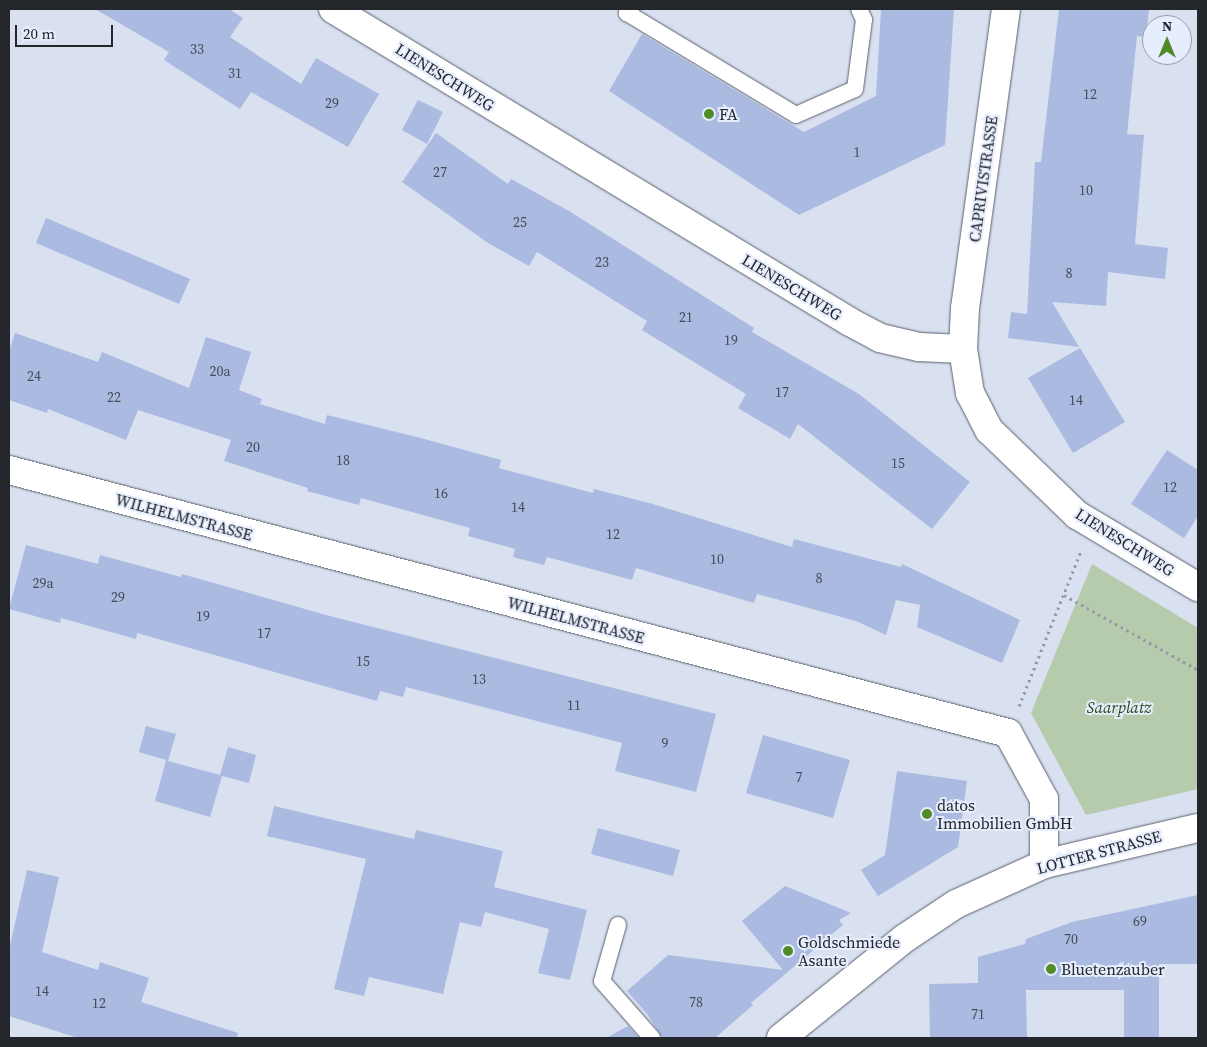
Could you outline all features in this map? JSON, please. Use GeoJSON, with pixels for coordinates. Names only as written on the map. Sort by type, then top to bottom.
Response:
{"type":"FeatureCollection","features":[{"type":"Feature","properties":{"kind":"street","name":"CAPRIVISTRASSE"},"geometry":{"type":"LineString","coordinates":[[963,349],[965,308],[1006,9]]}},
{"type":"Feature","properties":{"kind":"street","name":"LIENESCHWEG"},"geometry":{"type":"LineString","coordinates":[[345,12],[850,322],[880,338],[963,349],[970,393],[989,430],[1026,469],[1077,515],[1198,587]]}},
{"type":"Feature","properties":{"kind":"street","name":"WILHELMSTRASSE"},"geometry":{"type":"LineString","coordinates":[[9,470],[1008,734]]}},
{"type":"Feature","properties":{"kind":"street"},"geometry":{"type":"LineString","coordinates":[[1008,734],[1044,799],[1044,864]]}},
{"type":"Feature","properties":{"kind":"street","name":"LOTTER STRASSE"},"geometry":{"type":"LineString","coordinates":[[782,1038],[905,938],[956,904],[1044,864],[1198,828]]}},
{"type":"Feature","properties":{"kind":"lane"},"geometry":{"type":"LineString","coordinates":[[631,9],[627,13],[796,115],[855,89],[864,20],[859,9]]}},
{"type":"Feature","properties":{"kind":"lane"},"geometry":{"type":"LineString","coordinates":[[618,925],[602,981],[652,1038]]}},
{"type":"Feature","properties":{"kind":"path"},"geometry":{"type":"LineString","coordinates":[[1008,734],[1081,551]]}},
{"type":"Feature","properties":{"kind":"path"},"geometry":{"type":"LineString","coordinates":[[1064,594],[1198,670]]}},
{"type":"Feature","properties":{"kind":"green space","name":"Saarplatz"},"geometry":{"type":"Polygon","coordinates":[[[1092,564],[1198,628],[1198,789],[1086,815],[1031,713],[1092,564]]]}},
{"type":"Feature","properties":{"kind":"building"},"geometry":{"type":"Polygon","coordinates":[[[95,9],[229,9],[243,18],[230,37],[301,84],[316,58],[379,94],[348,147],[251,92],[240,109],[164,60],[169,52],[95,9]]]}},
{"type":"Feature","properties":{"kind":"building","name":"FA"},"geometry":{"type":"Polygon","coordinates":[[[881,9],[954,9],[945,145],[799,215],[609,91],[642,34],[804,132],[876,96],[881,9]]]}},
{"type":"Feature","properties":{"kind":"building"},"geometry":{"type":"Polygon","coordinates":[[[1059,9],[1149,9],[1148,15],[1142,15],[1142,37],[1137,36],[1127,134],[1144,135],[1135,244],[1168,248],[1165,279],[1108,272],[1106,306],[1052,302],[1079,347],[1008,338],[1011,312],[1027,314],[1035,162],[1041,162],[1059,9]]]}},
{"type":"Feature","properties":{"kind":"building"},"geometry":{"type":"Polygon","coordinates":[[[418,100],[443,112],[427,144],[402,130],[418,100]]]}},
{"type":"Feature","properties":{"kind":"building"},"geometry":{"type":"Polygon","coordinates":[[[436,133],[508,184],[511,179],[569,211],[754,328],[752,332],[859,394],[970,482],[932,529],[798,424],[790,439],[738,408],[746,394],[642,330],[647,321],[537,252],[529,266],[488,243],[402,182],[436,133]]]}},
{"type":"Feature","properties":{"kind":"building"},"geometry":{"type":"Polygon","coordinates":[[[46,218],[190,279],[179,304],[36,243],[46,218]]]}},
{"type":"Feature","properties":{"kind":"building"},"geometry":{"type":"Polygon","coordinates":[[[15,333],[98,362],[102,352],[189,388],[206,337],[251,352],[239,390],[262,399],[260,404],[325,424],[327,415],[417,437],[501,460],[499,468],[593,493],[594,489],[653,504],[792,547],[794,539],[901,567],[902,564],[1020,620],[1002,663],[917,627],[920,605],[896,600],[886,635],[856,621],[757,594],[754,603],[636,568],[632,580],[547,557],[544,565],[513,557],[515,549],[468,536],[470,528],[361,498],[359,505],[307,491],[308,488],[224,461],[231,440],[138,410],[126,440],[48,409],[47,413],[9,400],[9,351],[15,333]]]}},
{"type":"Feature","properties":{"kind":"building"},"geometry":{"type":"Polygon","coordinates":[[[1080,348],[1125,422],[1073,453],[1028,378],[1080,348]]]}},
{"type":"Feature","properties":{"kind":"building"},"geometry":{"type":"Polygon","coordinates":[[[1167,450],[1198,470],[1198,516],[1184,538],[1131,504],[1167,450]]]}},
{"type":"Feature","properties":{"kind":"building"},"geometry":{"type":"Polygon","coordinates":[[[26,545],[98,564],[100,555],[181,577],[182,574],[326,615],[716,714],[696,792],[615,771],[622,743],[406,687],[403,697],[380,691],[377,701],[137,633],[136,639],[61,618],[60,623],[9,609],[26,545]]]}},
{"type":"Feature","properties":{"kind":"building"},"geometry":{"type":"Polygon","coordinates":[[[146,726],[176,734],[168,761],[220,775],[228,747],[256,755],[249,783],[222,776],[210,817],[155,801],[166,760],[139,752],[146,726]]]}},
{"type":"Feature","properties":{"kind":"building"},"geometry":{"type":"Polygon","coordinates":[[[763,735],[850,760],[833,818],[746,793],[763,735]]]}},
{"type":"Feature","properties":{"kind":"building","name":"datos Immobilien GmbH"},"geometry":{"type":"Polygon","coordinates":[[[897,771],[967,781],[958,847],[878,896],[861,870],[885,855],[897,771]]]}},
{"type":"Feature","properties":{"kind":"building"},"geometry":{"type":"Polygon","coordinates":[[[274,806],[414,839],[416,830],[503,851],[494,887],[587,910],[570,980],[538,973],[549,929],[485,912],[481,927],[460,922],[443,994],[369,977],[364,996],[334,989],[366,859],[267,836],[274,806]]]}},
{"type":"Feature","properties":{"kind":"building"},"geometry":{"type":"Polygon","coordinates":[[[598,828],[680,850],[673,876],[591,854],[598,828]]]}},
{"type":"Feature","properties":{"kind":"building"},"geometry":{"type":"Polygon","coordinates":[[[27,870],[59,877],[42,952],[98,970],[100,962],[149,978],[141,1002],[238,1033],[237,1038],[78,1038],[9,1016],[9,950],[27,870]]]}},
{"type":"Feature","properties":{"kind":"building"},"geometry":{"type":"Polygon","coordinates":[[[785,886],[851,913],[839,920],[843,925],[751,1003],[753,1005],[715,1038],[662,1038],[648,1015],[627,991],[668,955],[783,970],[742,921],[785,886]]]}},
{"type":"Feature","properties":{"kind":"building"},"geometry":{"type":"Polygon","coordinates":[[[1198,895],[1198,964],[1159,964],[1159,1038],[1124,1038],[1124,990],[1026,990],[1027,1038],[930,1038],[929,984],[978,983],[978,957],[1025,944],[1026,939],[1072,922],[1198,895]]]}},
{"type":"Feature","properties":{"kind":"building"},"geometry":{"type":"Polygon","coordinates":[[[628,1026],[639,1038],[606,1038],[628,1026]]]}},
{"type":"Feature","properties":{"kind":"place","name":"FA"},"geometry":{"type":"Point","coordinates":[709,114]}},
{"type":"Feature","properties":{"kind":"place","name":"datos Immobilien GmbH"},"geometry":{"type":"Point","coordinates":[927,814]}},
{"type":"Feature","properties":{"kind":"place","name":"Goldschmiede Asante"},"geometry":{"type":"Point","coordinates":[788,951]}},
{"type":"Feature","properties":{"kind":"place","name":"Bluetenzauber"},"geometry":{"type":"Point","coordinates":[1051,969]}}]}
